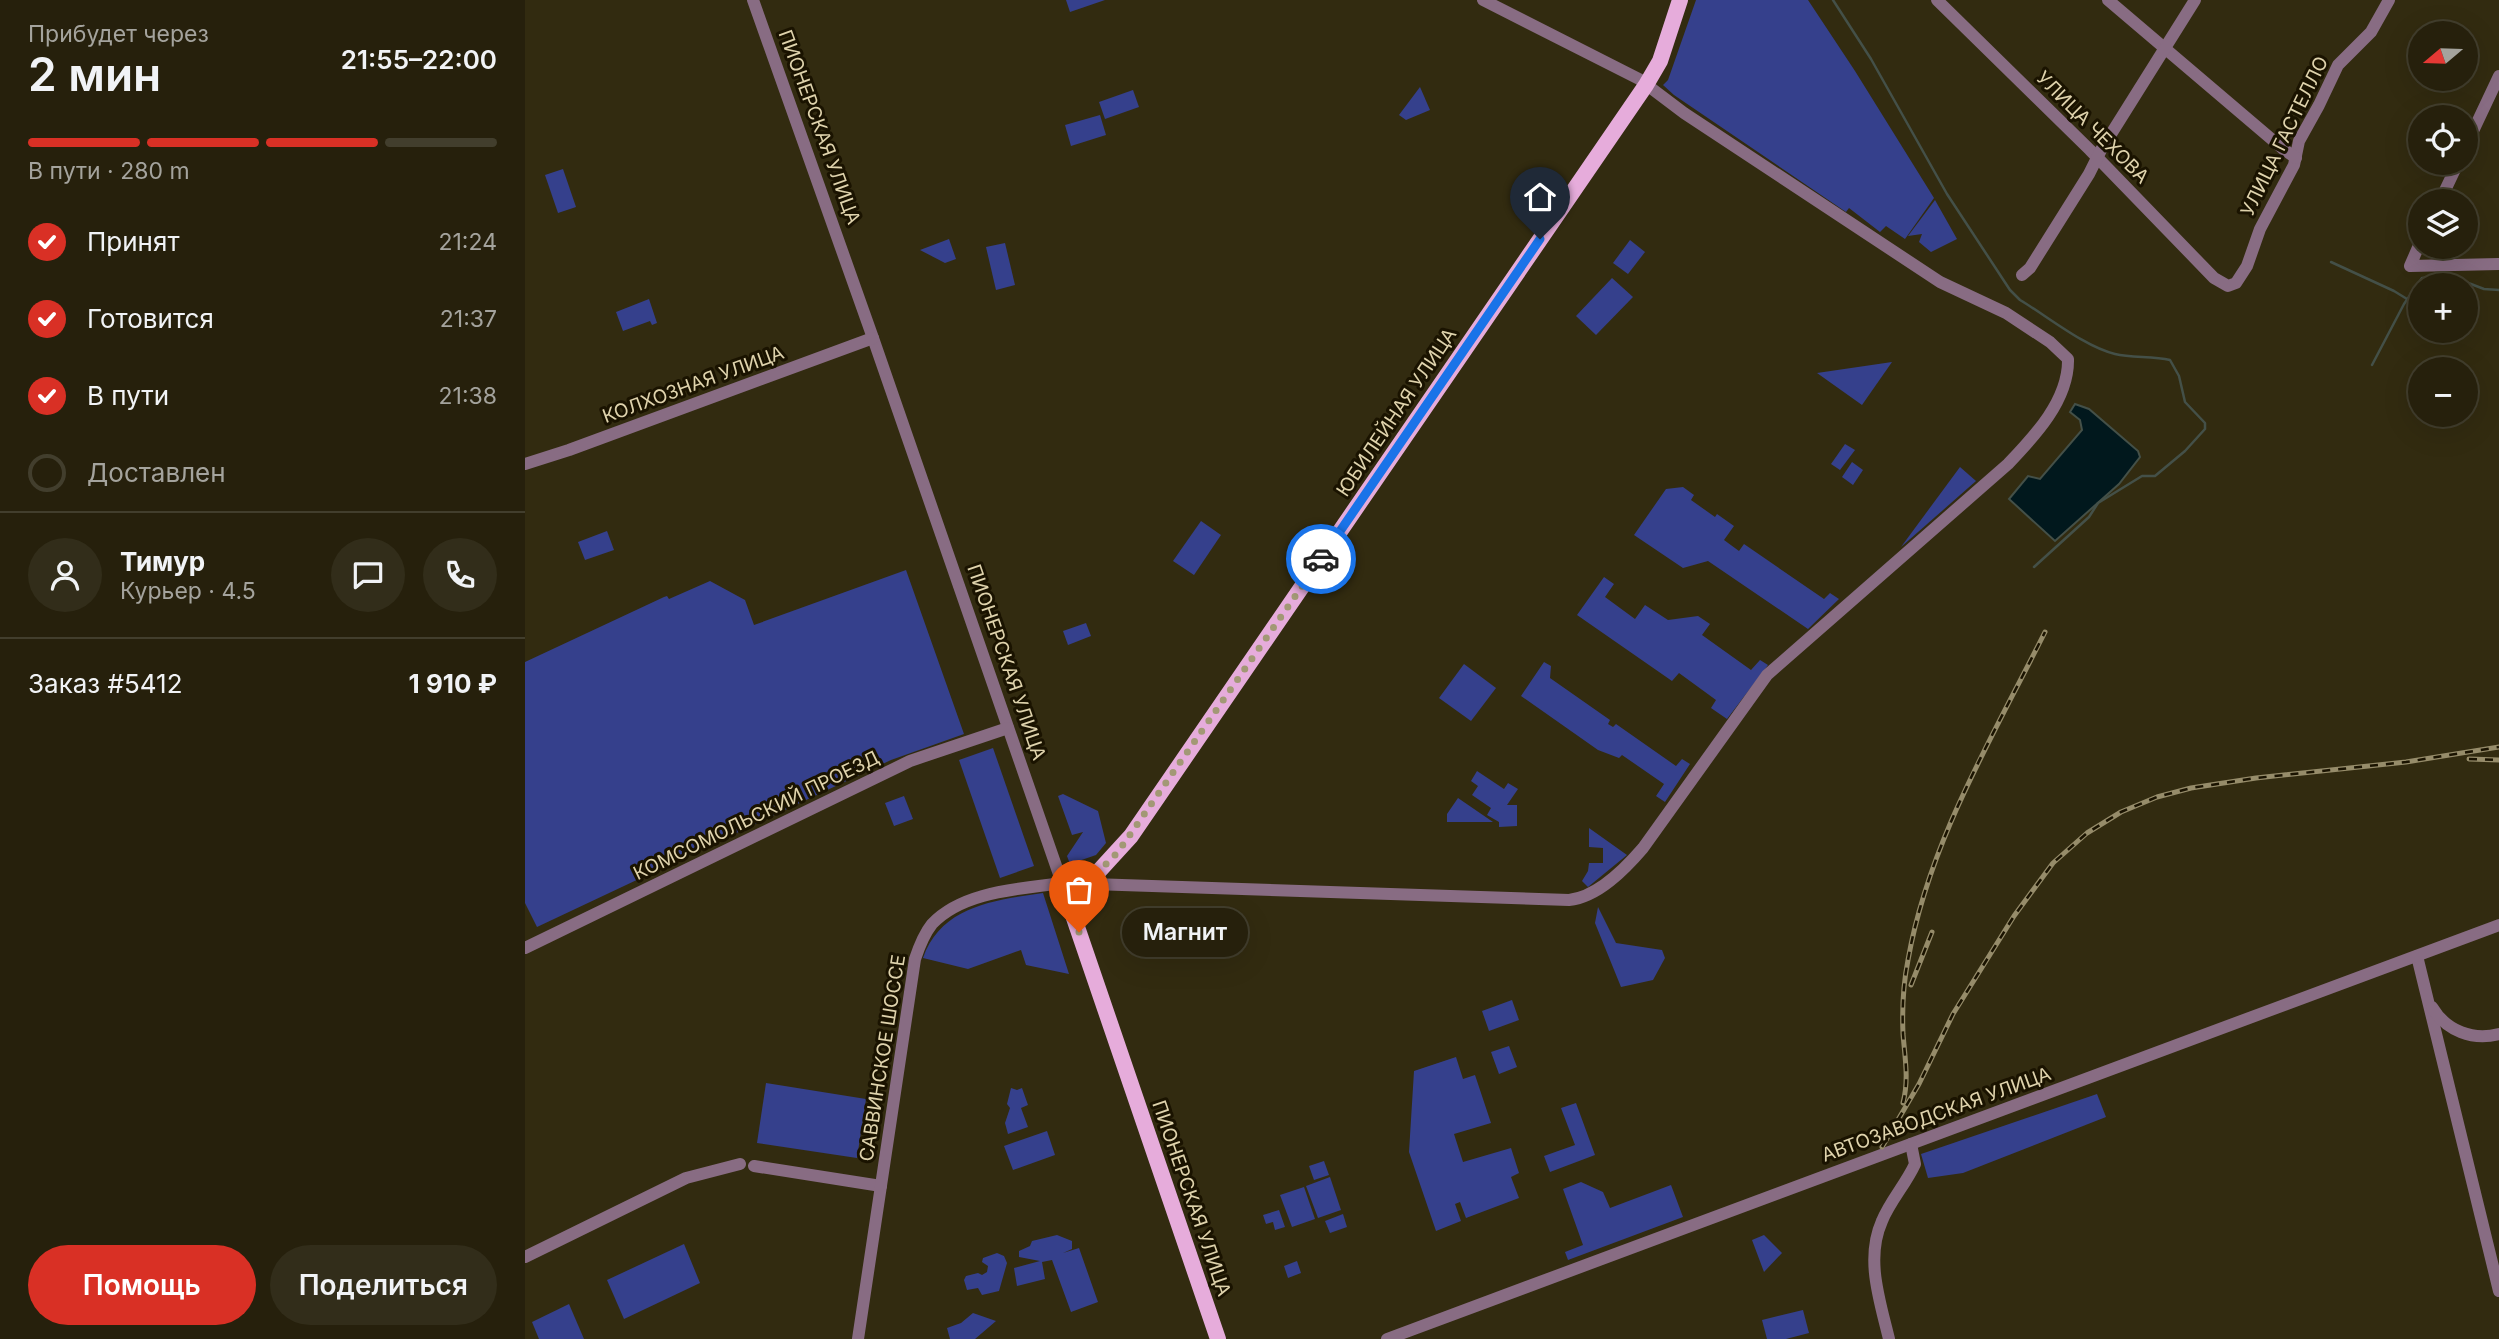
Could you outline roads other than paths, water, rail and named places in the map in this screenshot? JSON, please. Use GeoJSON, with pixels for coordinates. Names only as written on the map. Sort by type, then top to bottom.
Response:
{"type":"FeatureCollection","features":[{"type":"Feature","properties":{"kind":"main road","name":"ЮБИЛЕЙНАЯ УЛИЦА"},"geometry":{"type":"LineString","coordinates":[[1102,878],[1646,85],[1660,61],[1680,0]]}},
{"type":"Feature","properties":{"kind":"main road"},"geometry":{"type":"LineString","coordinates":[[1062,883],[1102,878]]}},
{"type":"Feature","properties":{"kind":"main road","name":"ПИОНЕРСКАЯ УЛИЦА"},"geometry":{"type":"LineString","coordinates":[[1062,883],[1218,1339]]}},
{"type":"Feature","properties":{"kind":"street","name":"ПИОНЕРСКАЯ УЛИЦА"},"geometry":{"type":"LineString","coordinates":[[753,0],[1062,883]]}},
{"type":"Feature","properties":{"kind":"street"},"geometry":{"type":"LineString","coordinates":[[1102,878],[1569,900],[1584,897],[1620,871],[1643,848],[1767,675],[2008,464],[2027,444],[2053,407],[2067,380],[2068,359],[2050,342],[2007,313],[1940,282],[1684,113],[1630,74],[1483,0]]}},
{"type":"Feature","properties":{"kind":"street","name":"УЛИЦА ЧЕХОВА"},"geometry":{"type":"LineString","coordinates":[[1937,0],[2220,283]]}},
{"type":"Feature","properties":{"kind":"street"},"geometry":{"type":"LineString","coordinates":[[2108,0],[2296,158]]}},
{"type":"Feature","properties":{"kind":"street"},"geometry":{"type":"LineString","coordinates":[[2022,275],[2030,268],[2195,0]]}},
{"type":"Feature","properties":{"kind":"street","name":"УЛИЦА ГАСТЕЛЛО"},"geometry":{"type":"LineString","coordinates":[[2220,283],[2232,285],[2240,278],[2260,229],[2294,165],[2299,141],[2338,65],[2371,32],[2383,2]]}},
{"type":"Feature","properties":{"kind":"street"},"geometry":{"type":"LineString","coordinates":[[2478,121],[2499,76]]}},
{"type":"Feature","properties":{"kind":"street"},"geometry":{"type":"LineString","coordinates":[[2413,259],[2410,267],[2499,264]]}},
{"type":"Feature","properties":{"kind":"street","name":"КОЛХОЗНАЯ УЛИЦА"},"geometry":{"type":"LineString","coordinates":[[525,464],[873,338]]}},
{"type":"Feature","properties":{"kind":"street","name":"КОМСОМОЛЬСКИЙ ПРОЕЗД"},"geometry":{"type":"LineString","coordinates":[[525,948],[910,761],[1008,728]]}},
{"type":"Feature","properties":{"kind":"street","name":"САВВИНСКОЕ ШОССЕ"},"geometry":{"type":"LineString","coordinates":[[858,1339],[912,976],[915,959],[927,932],[941,917],[975,900],[1015,890],[1062,883]]}},
{"type":"Feature","properties":{"kind":"street","name":"АВТОЗАВОДСКАЯ УЛИЦА"},"geometry":{"type":"LineString","coordinates":[[1387,1339],[2499,925]]}},
{"type":"Feature","properties":{"kind":"street"},"geometry":{"type":"LineString","coordinates":[[2417,956],[2499,1290]]}},
{"type":"Feature","properties":{"kind":"street"},"geometry":{"type":"LineString","coordinates":[[2428,1001],[2436,1014],[2459,1032],[2474,1036],[2499,1034]]}},
{"type":"Feature","properties":{"kind":"street"},"geometry":{"type":"LineString","coordinates":[[1889,1339],[1875,1272],[1875,1240],[1889,1206],[1915,1164],[1911,1144]]}},
{"type":"Feature","properties":{"kind":"street"},"geometry":{"type":"LineString","coordinates":[[525,1257],[686,1178],[740,1164]]}},
{"type":"Feature","properties":{"kind":"street"},"geometry":{"type":"LineString","coordinates":[[754,1166],[881,1186]]}},
{"type":"Feature","properties":{"kind":"waterway"},"geometry":{"type":"LineString","coordinates":[[1833,0],[1871,59],[1947,194],[2010,290],[2020,300],[2091,345],[2122,355],[2170,360],[2179,376],[2185,402],[2205,423],[2205,429],[2185,451],[2155,476],[2142,476],[2098,503],[2089,517],[2034,567]]}},
{"type":"Feature","properties":{"kind":"waterway"},"geometry":{"type":"LineString","coordinates":[[2331,262],[2407,299]]}},
{"type":"Feature","properties":{"kind":"waterway"},"geometry":{"type":"LineString","coordinates":[[2372,365],[2404,304],[2422,278],[2450,276],[2484,289],[2499,290]]}},
{"type":"Feature","properties":{"kind":"railway"},"geometry":{"type":"LineString","coordinates":[[1903,1103],[1906,1077],[1904,988],[1918,916],[1947,832],[1984,751],[2045,632]]}},
{"type":"Feature","properties":{"kind":"railway"},"geometry":{"type":"LineString","coordinates":[[1882,1147],[1919,1084],[1953,1014],[2014,916],[2053,863],[2087,833],[2121,812],[2157,797],[2191,788],[2256,778],[2406,762],[2499,747]]}},
{"type":"Feature","properties":{"kind":"railway"},"geometry":{"type":"LineString","coordinates":[[2469,759],[2499,760]]}},
{"type":"Feature","properties":{"kind":"railway"},"geometry":{"type":"LineString","coordinates":[[1911,985],[1932,932]]}},
{"type":"Feature","properties":{"kind":"place","name":"Магнит"},"geometry":{"type":"Point","coordinates":[1079,932]}}]}
